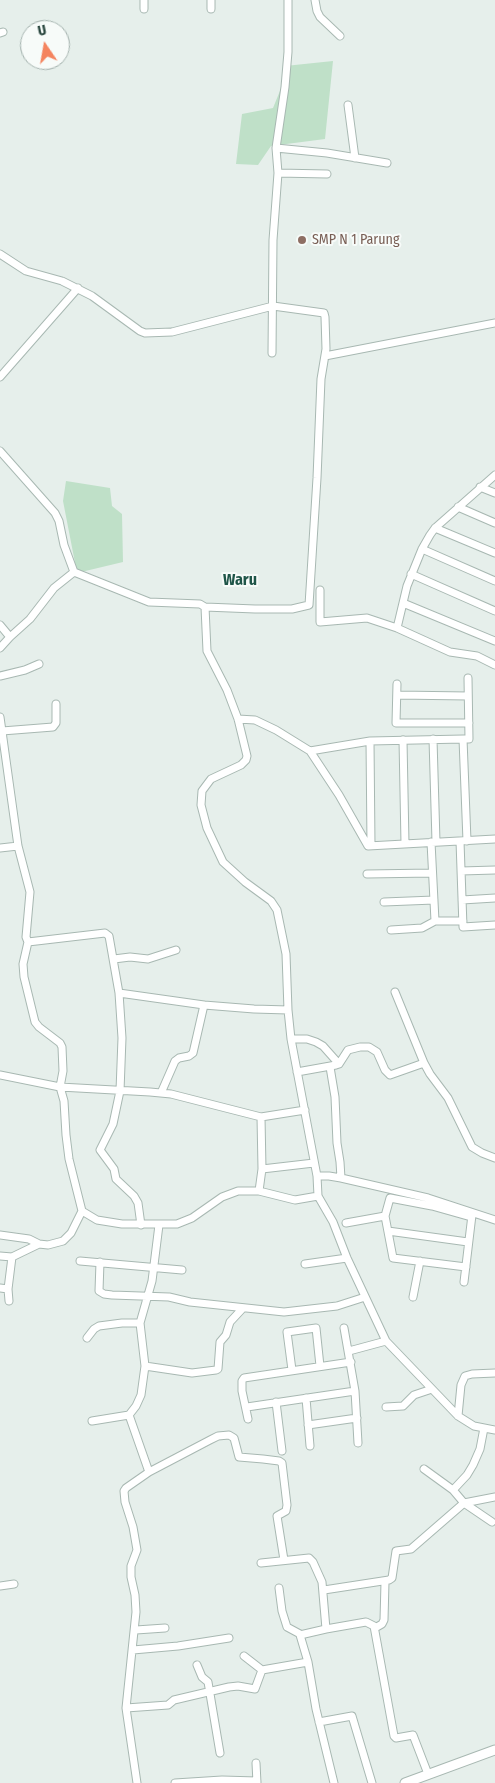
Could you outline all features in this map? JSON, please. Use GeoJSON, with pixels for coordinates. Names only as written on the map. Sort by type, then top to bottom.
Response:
{"type":"FeatureCollection","features":[{"type":"Feature","properties":{"kind":"street"},"geometry":{"type":"LineString","coordinates":[[144,0],[144,9]]}},
{"type":"Feature","properties":{"kind":"street"},"geometry":{"type":"LineString","coordinates":[[211,0],[211,8]]}},
{"type":"Feature","properties":{"kind":"street"},"geometry":{"type":"LineString","coordinates":[[272,353],[273,240],[278,173],[276,148],[279,121],[284,103],[288,0]]}},
{"type":"Feature","properties":{"kind":"street"},"geometry":{"type":"LineString","coordinates":[[315,0],[320,17],[340,36]]}},
{"type":"Feature","properties":{"kind":"street"},"geometry":{"type":"LineString","coordinates":[[348,105],[354,158]]}},
{"type":"Feature","properties":{"kind":"street"},"geometry":{"type":"LineString","coordinates":[[276,148],[387,162]]}},
{"type":"Feature","properties":{"kind":"street"},"geometry":{"type":"LineString","coordinates":[[278,173],[327,174]]}},
{"type":"Feature","properties":{"kind":"street"},"geometry":{"type":"LineString","coordinates":[[0,254],[26,271],[62,281],[78,288],[140,331],[151,333],[172,332],[273,306],[324,313],[326,317],[325,356],[321,379],[309,605],[292,609],[205,607],[200,604],[149,602],[74,572],[64,544],[59,521],[0,451]]}},
{"type":"Feature","properties":{"kind":"street"},"geometry":{"type":"LineString","coordinates":[[0,377],[78,288]]}},
{"type":"Feature","properties":{"kind":"street"},"geometry":{"type":"LineString","coordinates":[[325,356],[495,324]]}},
{"type":"Feature","properties":{"kind":"street"},"geometry":{"type":"LineString","coordinates":[[397,628],[411,574],[435,528],[495,475]]}},
{"type":"Feature","properties":{"kind":"street"},"geometry":{"type":"LineString","coordinates":[[480,487],[495,493]]}},
{"type":"Feature","properties":{"kind":"street"},"geometry":{"type":"LineString","coordinates":[[458,508],[495,522]]}},
{"type":"Feature","properties":{"kind":"street"},"geometry":{"type":"LineString","coordinates":[[435,528],[495,553]]}},
{"type":"Feature","properties":{"kind":"street"},"geometry":{"type":"LineString","coordinates":[[422,550],[495,581]]}},
{"type":"Feature","properties":{"kind":"street"},"geometry":{"type":"LineString","coordinates":[[0,648],[10,636],[30,619],[54,588],[74,572]]}},
{"type":"Feature","properties":{"kind":"street"},"geometry":{"type":"LineString","coordinates":[[411,574],[495,611]]}},
{"type":"Feature","properties":{"kind":"street"},"geometry":{"type":"LineString","coordinates":[[320,590],[320,622],[367,618],[397,628],[450,652],[477,656],[495,665]]}},
{"type":"Feature","properties":{"kind":"street"},"geometry":{"type":"LineString","coordinates":[[403,603],[495,641]]}},
{"type":"Feature","properties":{"kind":"street"},"geometry":{"type":"LineString","coordinates":[[205,607],[207,651],[227,690],[238,720],[246,760],[241,765],[211,779],[202,791],[201,805],[207,828],[223,862],[245,882],[271,901],[277,910],[286,954],[291,1039],[317,1176],[318,1196],[333,1222],[347,1258],[386,1341],[458,1416],[474,1426],[495,1430]]}},
{"type":"Feature","properties":{"kind":"street"},"geometry":{"type":"LineString","coordinates":[[0,625],[10,636]]}},
{"type":"Feature","properties":{"kind":"street"},"geometry":{"type":"LineString","coordinates":[[0,676],[25,670],[38,664]]}},
{"type":"Feature","properties":{"kind":"street"},"geometry":{"type":"LineString","coordinates":[[310,751],[370,741],[469,739],[468,678]]}},
{"type":"Feature","properties":{"kind":"street"},"geometry":{"type":"LineString","coordinates":[[397,684],[396,723],[469,723]]}},
{"type":"Feature","properties":{"kind":"street"},"geometry":{"type":"LineString","coordinates":[[396,695],[468,696]]}},
{"type":"Feature","properties":{"kind":"street"},"geometry":{"type":"LineString","coordinates":[[2,731],[53,727],[56,723],[56,704]]}},
{"type":"Feature","properties":{"kind":"street"},"geometry":{"type":"LineString","coordinates":[[0,717],[3,765],[18,846],[30,892],[26,937],[28,942],[23,964],[24,977],[35,1022],[60,1043],[62,1047],[60,1087],[64,1101],[69,1159],[82,1211],[71,1233],[61,1242],[48,1245],[39,1244],[29,1239],[0,1236]]}},
{"type":"Feature","properties":{"kind":"street"},"geometry":{"type":"LineString","coordinates":[[238,720],[255,720],[276,730],[310,751],[368,846],[495,839]]}},
{"type":"Feature","properties":{"kind":"street"},"geometry":{"type":"LineString","coordinates":[[433,739],[432,873],[435,921]]}},
{"type":"Feature","properties":{"kind":"street"},"geometry":{"type":"LineString","coordinates":[[463,739],[463,841],[461,871],[463,927],[495,925]]}},
{"type":"Feature","properties":{"kind":"street"},"geometry":{"type":"LineString","coordinates":[[403,740],[406,844]]}},
{"type":"Feature","properties":{"kind":"street"},"geometry":{"type":"LineString","coordinates":[[370,741],[371,845]]}},
{"type":"Feature","properties":{"kind":"street"},"geometry":{"type":"LineString","coordinates":[[0,848],[18,846]]}},
{"type":"Feature","properties":{"kind":"street"},"geometry":{"type":"LineString","coordinates":[[461,871],[495,870]]}},
{"type":"Feature","properties":{"kind":"street"},"geometry":{"type":"LineString","coordinates":[[367,874],[432,873]]}},
{"type":"Feature","properties":{"kind":"street"},"geometry":{"type":"LineString","coordinates":[[462,900],[495,898]]}},
{"type":"Feature","properties":{"kind":"street"},"geometry":{"type":"LineString","coordinates":[[384,902],[434,900]]}},
{"type":"Feature","properties":{"kind":"street"},"geometry":{"type":"LineString","coordinates":[[391,930],[422,928],[435,921],[463,921]]}},
{"type":"Feature","properties":{"kind":"street"},"geometry":{"type":"LineString","coordinates":[[28,942],[105,933],[108,936],[114,959],[119,993],[122,1038],[120,1091],[113,1124],[100,1150],[114,1169],[116,1179],[134,1196],[138,1203],[141,1225]]}},
{"type":"Feature","properties":{"kind":"street"},"geometry":{"type":"LineString","coordinates":[[114,959],[130,957],[148,959],[176,950]]}},
{"type":"Feature","properties":{"kind":"street"},"geometry":{"type":"LineString","coordinates":[[395,992],[424,1063],[448,1098],[472,1147],[495,1158]]}},
{"type":"Feature","properties":{"kind":"street"},"geometry":{"type":"LineString","coordinates":[[119,993],[204,1005],[288,1010]]}},
{"type":"Feature","properties":{"kind":"street"},"geometry":{"type":"LineString","coordinates":[[160,1093],[176,1061],[179,1058],[194,1053],[204,1005]]}},
{"type":"Feature","properties":{"kind":"street"},"geometry":{"type":"LineString","coordinates":[[291,1039],[307,1038],[316,1042],[323,1046],[339,1064]]}},
{"type":"Feature","properties":{"kind":"street"},"geometry":{"type":"LineString","coordinates":[[297,1072],[339,1064],[348,1050],[369,1047],[377,1052],[390,1075],[398,1074],[424,1063]]}},
{"type":"Feature","properties":{"kind":"street"},"geometry":{"type":"LineString","coordinates":[[330,1066],[335,1098],[341,1178]]}},
{"type":"Feature","properties":{"kind":"street"},"geometry":{"type":"LineString","coordinates":[[0,1076],[60,1087],[160,1093],[260,1117],[305,1110]]}},
{"type":"Feature","properties":{"kind":"street"},"geometry":{"type":"LineString","coordinates":[[260,1117],[262,1169],[260,1191]]}},
{"type":"Feature","properties":{"kind":"street"},"geometry":{"type":"LineString","coordinates":[[262,1169],[314,1163]]}},
{"type":"Feature","properties":{"kind":"street"},"geometry":{"type":"LineString","coordinates":[[317,1176],[341,1178],[428,1198],[472,1215]]}},
{"type":"Feature","properties":{"kind":"street"},"geometry":{"type":"LineString","coordinates":[[82,1211],[92,1218],[102,1221],[159,1226],[177,1224],[192,1218],[222,1197],[238,1191],[260,1191],[295,1200],[318,1196]]}},
{"type":"Feature","properties":{"kind":"street"},"geometry":{"type":"LineString","coordinates":[[466,1267],[393,1258],[385,1216],[390,1198],[495,1220]]}},
{"type":"Feature","properties":{"kind":"street"},"geometry":{"type":"LineString","coordinates":[[464,1282],[472,1215]]}},
{"type":"Feature","properties":{"kind":"street"},"geometry":{"type":"LineString","coordinates":[[346,1223],[385,1216]]}},
{"type":"Feature","properties":{"kind":"street"},"geometry":{"type":"LineString","coordinates":[[92,1421],[129,1415],[141,1395],[145,1366],[140,1323],[154,1267],[159,1226]]}},
{"type":"Feature","properties":{"kind":"street"},"geometry":{"type":"LineString","coordinates":[[388,1231],[468,1242]]}},
{"type":"Feature","properties":{"kind":"street"},"geometry":{"type":"LineString","coordinates":[[0,1256],[12,1257],[39,1244]]}},
{"type":"Feature","properties":{"kind":"street"},"geometry":{"type":"LineString","coordinates":[[8,1301],[12,1257]]}},
{"type":"Feature","properties":{"kind":"street"},"geometry":{"type":"LineString","coordinates":[[305,1264],[347,1258]]}},
{"type":"Feature","properties":{"kind":"street"},"geometry":{"type":"LineString","coordinates":[[80,1261],[182,1270]]}},
{"type":"Feature","properties":{"kind":"street"},"geometry":{"type":"LineString","coordinates":[[413,1297],[420,1261]]}},
{"type":"Feature","properties":{"kind":"street"},"geometry":{"type":"LineString","coordinates":[[100,1262],[99,1286],[102,1293],[112,1295],[169,1297],[276,1312],[337,1306],[365,1297]]}},
{"type":"Feature","properties":{"kind":"street"},"geometry":{"type":"LineString","coordinates":[[0,1288],[8,1289]]}},
{"type":"Feature","properties":{"kind":"street"},"geometry":{"type":"LineString","coordinates":[[145,1366],[182,1372],[215,1371],[218,1369],[220,1342],[228,1332],[230,1322],[243,1308]]}},
{"type":"Feature","properties":{"kind":"street"},"geometry":{"type":"LineString","coordinates":[[87,1338],[99,1326],[140,1323]]}},
{"type":"Feature","properties":{"kind":"street"},"geometry":{"type":"LineString","coordinates":[[292,1370],[287,1332],[316,1328],[320,1366]]}},
{"type":"Feature","properties":{"kind":"street"},"geometry":{"type":"LineString","coordinates":[[344,1328],[352,1362],[358,1443]]}},
{"type":"Feature","properties":{"kind":"street"},"geometry":{"type":"LineString","coordinates":[[350,1351],[386,1341]]}},
{"type":"Feature","properties":{"kind":"street"},"geometry":{"type":"LineString","coordinates":[[248,1419],[247,1407],[242,1391],[242,1381],[244,1378],[352,1362]]}},
{"type":"Feature","properties":{"kind":"street"},"geometry":{"type":"LineString","coordinates":[[458,1416],[461,1384],[464,1377],[472,1374],[495,1373]]}},
{"type":"Feature","properties":{"kind":"street"},"geometry":{"type":"LineString","coordinates":[[386,1407],[403,1406],[414,1395],[432,1390]]}},
{"type":"Feature","properties":{"kind":"street"},"geometry":{"type":"LineString","coordinates":[[247,1407],[355,1391]]}},
{"type":"Feature","properties":{"kind":"street"},"geometry":{"type":"LineString","coordinates":[[306,1398],[310,1446]]}},
{"type":"Feature","properties":{"kind":"street"},"geometry":{"type":"LineString","coordinates":[[276,1402],[282,1451]]}},
{"type":"Feature","properties":{"kind":"street"},"geometry":{"type":"LineString","coordinates":[[129,1415],[149,1472]]}},
{"type":"Feature","properties":{"kind":"street"},"geometry":{"type":"LineString","coordinates":[[308,1425],[357,1418]]}},
{"type":"Feature","properties":{"kind":"street"},"geometry":{"type":"LineString","coordinates":[[453,1490],[467,1475],[473,1465],[480,1449],[484,1428]]}},
{"type":"Feature","properties":{"kind":"street"},"geometry":{"type":"LineString","coordinates":[[137,1783],[126,1708],[136,1630],[136,1595],[131,1578],[131,1566],[137,1550],[124,1491],[134,1481],[149,1472],[223,1434],[228,1435],[234,1438],[237,1455],[241,1458],[279,1461],[284,1467],[286,1511],[277,1516],[284,1560]]}},
{"type":"Feature","properties":{"kind":"street"},"geometry":{"type":"LineString","coordinates":[[424,1469],[453,1490],[464,1503],[492,1522]]}},
{"type":"Feature","properties":{"kind":"street"},"geometry":{"type":"LineString","coordinates":[[324,1590],[385,1582],[392,1578],[396,1551],[413,1548],[464,1503],[495,1497]]}},
{"type":"Feature","properties":{"kind":"street"},"geometry":{"type":"LineString","coordinates":[[261,1563],[311,1559],[320,1576],[324,1590],[326,1629]]}},
{"type":"Feature","properties":{"kind":"street"},"geometry":{"type":"LineString","coordinates":[[375,1628],[382,1624],[384,1620],[385,1582]]}},
{"type":"Feature","properties":{"kind":"street"},"geometry":{"type":"LineString","coordinates":[[0,1586],[14,1584]]}},
{"type":"Feature","properties":{"kind":"street"},"geometry":{"type":"LineString","coordinates":[[279,1588],[282,1611],[287,1627],[300,1634],[366,1622],[372,1623],[375,1628],[384,1706],[395,1737],[414,1736],[428,1774]]}},
{"type":"Feature","properties":{"kind":"street"},"geometry":{"type":"LineString","coordinates":[[136,1630],[166,1628]]}},
{"type":"Feature","properties":{"kind":"street"},"geometry":{"type":"LineString","coordinates":[[300,1634],[308,1662],[319,1722],[334,1783]]}},
{"type":"Feature","properties":{"kind":"street"},"geometry":{"type":"LineString","coordinates":[[133,1650],[178,1646],[229,1638]]}},
{"type":"Feature","properties":{"kind":"street"},"geometry":{"type":"LineString","coordinates":[[244,1656],[262,1670],[308,1662]]}},
{"type":"Feature","properties":{"kind":"street"},"geometry":{"type":"LineString","coordinates":[[197,1665],[202,1677],[208,1682],[220,1753]]}},
{"type":"Feature","properties":{"kind":"street"},"geometry":{"type":"LineString","coordinates":[[126,1708],[168,1705],[172,1700],[236,1686],[255,1688],[262,1670]]}},
{"type":"Feature","properties":{"kind":"street"},"geometry":{"type":"LineString","coordinates":[[319,1722],[352,1716],[372,1783]]}},
{"type":"Feature","properties":{"kind":"street"},"geometry":{"type":"LineString","coordinates":[[405,1783],[416,1781],[428,1774],[495,1750]]}},
{"type":"Feature","properties":{"kind":"street"},"geometry":{"type":"LineString","coordinates":[[175,1783],[222,1780],[257,1782],[256,1763]]}},
{"type":"Feature","properties":{"kind":"green space"},"geometry":{"type":"Polygon","coordinates":[[[333,61],[325,139],[271,146],[258,165],[236,164],[242,114],[273,108],[284,81],[285,66],[333,61]]]}},
{"type":"Feature","properties":{"kind":"green space"},"geometry":{"type":"Polygon","coordinates":[[[66,481],[110,488],[112,506],[122,514],[123,562],[77,573],[63,501],[66,481]]]}},
{"type":"Feature","properties":{"kind":"place","name":"SMP N 1 Parung"},"geometry":{"type":"Point","coordinates":[302,240]}},
{"type":"Feature","properties":{"kind":"district","name":"Waru"},"geometry":{"type":"Point","coordinates":[240,581]}}]}
